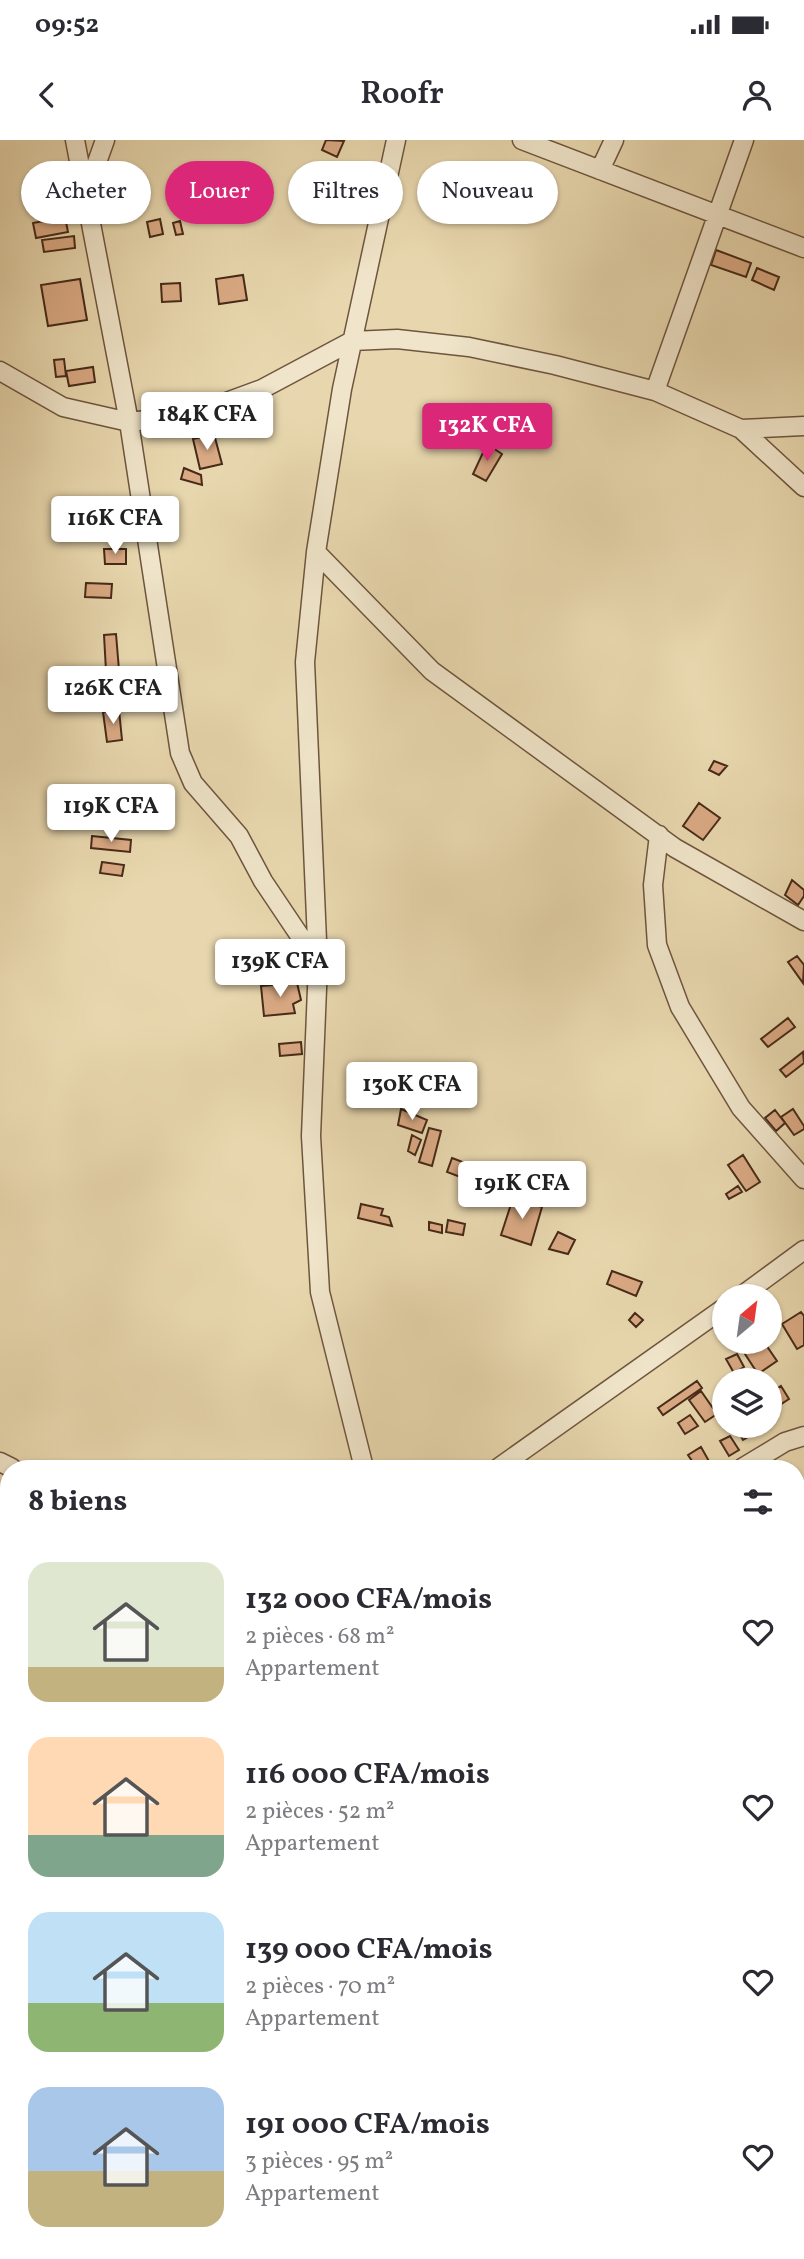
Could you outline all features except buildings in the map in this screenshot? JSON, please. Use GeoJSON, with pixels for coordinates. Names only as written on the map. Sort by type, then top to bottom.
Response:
{"type":"FeatureCollection","features":[{"type":"Feature","properties":{"kind":"street"},"geometry":{"type":"LineString","coordinates":[[75,140],[79,161]]}},
{"type":"Feature","properties":{"kind":"street"},"geometry":{"type":"LineString","coordinates":[[97,161],[105,140]]}},
{"type":"Feature","properties":{"kind":"street"},"geometry":{"type":"LineString","coordinates":[[362,1460],[320,1292],[311,1136],[318,964],[305,662],[316,552],[342,389],[396,140]]}},
{"type":"Feature","properties":{"kind":"street"},"geometry":{"type":"LineString","coordinates":[[522,140],[804,248]]}},
{"type":"Feature","properties":{"kind":"street"},"geometry":{"type":"LineString","coordinates":[[600,170],[614,140]]}},
{"type":"Feature","properties":{"kind":"street"},"geometry":{"type":"LineString","coordinates":[[655,391],[744,140]]}},
{"type":"Feature","properties":{"kind":"street"},"geometry":{"type":"LineString","coordinates":[[91,224],[129,422],[180,753],[193,783],[239,836],[263,881],[318,964]]}},
{"type":"Feature","properties":{"kind":"street"},"geometry":{"type":"LineString","coordinates":[[0,371],[63,407],[129,422],[191,415],[262,389],[352,341],[397,339],[468,347],[655,391],[741,429],[804,487]]}},
{"type":"Feature","properties":{"kind":"street"},"geometry":{"type":"LineString","coordinates":[[741,429],[804,426]]}},
{"type":"Feature","properties":{"kind":"street"},"geometry":{"type":"LineString","coordinates":[[316,552],[432,671],[675,848],[804,921]]}},
{"type":"Feature","properties":{"kind":"street"},"geometry":{"type":"LineString","coordinates":[[659,835],[653,885],[657,945],[680,1007],[741,1108],[804,1179]]}},
{"type":"Feature","properties":{"kind":"street"},"geometry":{"type":"LineString","coordinates":[[758,1284],[804,1250]]}},
{"type":"Feature","properties":{"kind":"street"},"geometry":{"type":"LineString","coordinates":[[509,1460],[712,1316]]}},
{"type":"Feature","properties":{"kind":"street"},"geometry":{"type":"LineString","coordinates":[[769,1460],[804,1427]]}},
{"type":"Feature","properties":{"kind":"street"},"geometry":{"type":"LineString","coordinates":[[785,1442],[804,1436]]}}]}
